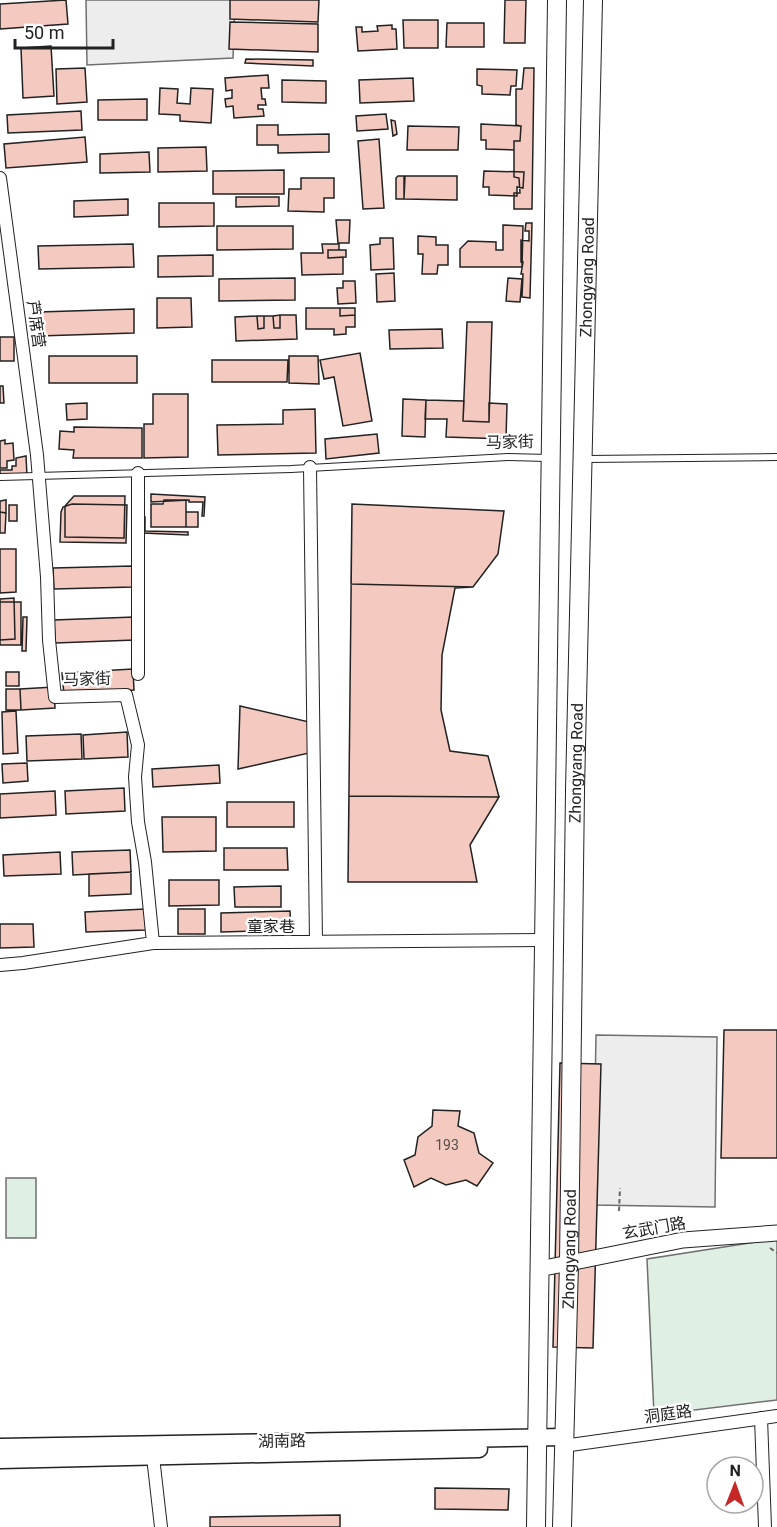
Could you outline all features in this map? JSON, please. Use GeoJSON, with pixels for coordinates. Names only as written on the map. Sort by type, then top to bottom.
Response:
{"type":"FeatureCollection","features":[{"type":"Feature","properties":{"kind":"main road","name":"Zhongyang Road"},"geometry":{"type":"LineString","coordinates":[[536,1527],[557,0]]}},
{"type":"Feature","properties":{"kind":"main road","name":"Zhongyang Road"},"geometry":{"type":"LineString","coordinates":[[562,1527],[575,790],[593,0]]}},
{"type":"Feature","properties":{"kind":"main road","name":"湖南路"},"geometry":{"type":"LineString","coordinates":[[0,1460],[153,1457],[564,1441]]}},
{"type":"Feature","properties":{"kind":"main road","name":"湖南路"},"geometry":{"type":"LineString","coordinates":[[0,1447],[537,1442]]}},
{"type":"Feature","properties":{"kind":"street","name":"芦席营"},"geometry":{"type":"LineString","coordinates":[[0,178],[38,475]]}},
{"type":"Feature","properties":{"kind":"street"},"geometry":{"type":"LineString","coordinates":[[310,467],[316,942]]}},
{"type":"Feature","properties":{"kind":"street"},"geometry":{"type":"LineString","coordinates":[[138,473],[138,674]]}},
{"type":"Feature","properties":{"kind":"street","name":"马家街"},"geometry":{"type":"LineString","coordinates":[[38,475],[55,697],[126,695],[138,745],[135,777],[138,822],[145,862],[153,943]]}},
{"type":"Feature","properties":{"kind":"street","name":"童家巷"},"geometry":{"type":"LineString","coordinates":[[0,964],[23,963],[153,943],[544,940]]}},
{"type":"Feature","properties":{"kind":"street","name":"玄武门路"},"geometry":{"type":"LineString","coordinates":[[539,1269],[682,1240],[777,1233]]}},
{"type":"Feature","properties":{"kind":"street","name":"洞庭路"},"geometry":{"type":"LineString","coordinates":[[564,1441],[777,1416]]}},
{"type":"Feature","properties":{"kind":"street"},"geometry":{"type":"LineString","coordinates":[[761,1418],[765,1527]]}},
{"type":"Feature","properties":{"kind":"street"},"geometry":{"type":"LineString","coordinates":[[153,1457],[161,1527]]}},
{"type":"Feature","properties":{"kind":"lane","name":"马家街"},"geometry":{"type":"LineString","coordinates":[[0,477],[310,467],[508,457],[551,458]]}},
{"type":"Feature","properties":{"kind":"lane"},"geometry":{"type":"LineString","coordinates":[[584,459],[777,457]]}},
{"type":"Feature","properties":{"kind":"path"},"geometry":{"type":"LineString","coordinates":[[619,1211],[620,1188]]}},
{"type":"Feature","properties":{"kind":"green space"},"geometry":{"type":"Polygon","coordinates":[[[6,1178],[36,1178],[36,1238],[6,1238],[6,1178]]]}},
{"type":"Feature","properties":{"kind":"green space"},"geometry":{"type":"Polygon","coordinates":[[[777,1240],[777,1400],[654,1415],[647,1259],[777,1240]]]}},
{"type":"Feature","properties":{"kind":"shaded area"},"geometry":{"type":"Polygon","coordinates":[[[86,0],[235,0],[233,58],[87,65],[86,0]]]}},
{"type":"Feature","properties":{"kind":"shaded area"},"geometry":{"type":"Polygon","coordinates":[[[596,1035],[717,1037],[715,1207],[593,1205],[596,1035]]]}},
{"type":"Feature","properties":{"kind":"building"},"geometry":{"type":"Polygon","coordinates":[[[66,0],[68,24],[0,29],[0,4],[66,0]]]}},
{"type":"Feature","properties":{"kind":"building"},"geometry":{"type":"Polygon","coordinates":[[[230,0],[319,0],[318,22],[230,19],[230,0]]]}},
{"type":"Feature","properties":{"kind":"building"},"geometry":{"type":"Polygon","coordinates":[[[505,0],[526,0],[525,43],[504,43],[505,0]]]}},
{"type":"Feature","properties":{"kind":"building"},"geometry":{"type":"Polygon","coordinates":[[[403,20],[438,20],[438,48],[404,48],[403,20]]]}},
{"type":"Feature","properties":{"kind":"building"},"geometry":{"type":"Polygon","coordinates":[[[230,22],[318,24],[318,52],[229,49],[230,22]]]}},
{"type":"Feature","properties":{"kind":"building"},"geometry":{"type":"Polygon","coordinates":[[[447,23],[484,23],[484,47],[446,47],[447,23]]]}},
{"type":"Feature","properties":{"kind":"building"},"geometry":{"type":"Polygon","coordinates":[[[392,25],[392,29],[396,29],[397,49],[358,51],[356,27],[362,27],[362,32],[378,31],[377,26],[392,25]]]}},
{"type":"Feature","properties":{"kind":"building"},"geometry":{"type":"Polygon","coordinates":[[[51,46],[54,96],[23,98],[21,48],[51,46]]]}},
{"type":"Feature","properties":{"kind":"building"},"geometry":{"type":"Polygon","coordinates":[[[246,59],[313,60],[313,66],[245,63],[246,59]]]}},
{"type":"Feature","properties":{"kind":"building"},"geometry":{"type":"Polygon","coordinates":[[[85,68],[87,102],[57,104],[56,69],[85,68]]]}},
{"type":"Feature","properties":{"kind":"building"},"geometry":{"type":"Polygon","coordinates":[[[524,68],[534,68],[532,209],[514,209],[514,193],[520,193],[519,178],[514,177],[514,141],[520,141],[521,126],[516,125],[516,89],[522,89],[524,68]]]}},
{"type":"Feature","properties":{"kind":"building"},"geometry":{"type":"Polygon","coordinates":[[[477,69],[517,70],[516,86],[511,86],[510,95],[482,94],[482,86],[477,85],[477,69]]]}},
{"type":"Feature","properties":{"kind":"building"},"geometry":{"type":"Polygon","coordinates":[[[268,75],[269,88],[261,88],[262,99],[265,99],[266,105],[258,105],[258,109],[263,109],[264,116],[234,118],[233,106],[226,107],[225,99],[232,98],[232,90],[226,91],[225,78],[268,75]]]}},
{"type":"Feature","properties":{"kind":"building"},"geometry":{"type":"Polygon","coordinates":[[[413,78],[414,101],[360,103],[359,80],[413,78]]]}},
{"type":"Feature","properties":{"kind":"building"},"geometry":{"type":"Polygon","coordinates":[[[282,80],[326,81],[326,103],[282,102],[282,80]]]}},
{"type":"Feature","properties":{"kind":"building"},"geometry":{"type":"Polygon","coordinates":[[[160,88],[178,89],[177,103],[190,104],[191,88],[213,89],[211,123],[180,121],[180,115],[159,114],[160,88]]]}},
{"type":"Feature","properties":{"kind":"building"},"geometry":{"type":"Polygon","coordinates":[[[147,99],[147,120],[98,120],[98,100],[147,99]]]}},
{"type":"Feature","properties":{"kind":"building"},"geometry":{"type":"Polygon","coordinates":[[[81,111],[82,130],[8,133],[7,115],[81,111]]]}},
{"type":"Feature","properties":{"kind":"building"},"geometry":{"type":"Polygon","coordinates":[[[386,114],[388,129],[357,131],[356,116],[386,114]]]}},
{"type":"Feature","properties":{"kind":"building"},"geometry":{"type":"Polygon","coordinates":[[[391,120],[395,121],[397,134],[393,136],[391,120]]]}},
{"type":"Feature","properties":{"kind":"building"},"geometry":{"type":"Polygon","coordinates":[[[481,124],[521,126],[520,141],[514,141],[514,150],[486,149],[486,140],[481,140],[481,124]]]}},
{"type":"Feature","properties":{"kind":"building"},"geometry":{"type":"Polygon","coordinates":[[[257,125],[278,125],[278,135],[329,134],[329,152],[278,153],[278,145],[257,145],[257,125]]]}},
{"type":"Feature","properties":{"kind":"building"},"geometry":{"type":"Polygon","coordinates":[[[408,126],[459,127],[458,150],[407,150],[408,126]]]}},
{"type":"Feature","properties":{"kind":"building"},"geometry":{"type":"Polygon","coordinates":[[[85,137],[87,162],[6,168],[4,144],[85,137]]]}},
{"type":"Feature","properties":{"kind":"building"},"geometry":{"type":"Polygon","coordinates":[[[379,139],[384,208],[363,209],[358,141],[379,139]]]}},
{"type":"Feature","properties":{"kind":"building"},"geometry":{"type":"Polygon","coordinates":[[[206,147],[207,171],[158,172],[158,148],[206,147]]]}},
{"type":"Feature","properties":{"kind":"building"},"geometry":{"type":"Polygon","coordinates":[[[149,152],[150,172],[100,173],[100,154],[149,152]]]}},
{"type":"Feature","properties":{"kind":"building"},"geometry":{"type":"Polygon","coordinates":[[[284,170],[284,194],[213,194],[213,171],[284,170]]]}},
{"type":"Feature","properties":{"kind":"building"},"geometry":{"type":"Polygon","coordinates":[[[484,171],[524,172],[523,188],[517,187],[517,196],[489,195],[489,187],[483,187],[484,171]]]}},
{"type":"Feature","properties":{"kind":"building"},"geometry":{"type":"Polygon","coordinates":[[[404,176],[404,199],[396,199],[396,178],[404,176]]]}},
{"type":"Feature","properties":{"kind":"building"},"geometry":{"type":"Polygon","coordinates":[[[405,176],[457,176],[457,200],[404,199],[405,176]]]}},
{"type":"Feature","properties":{"kind":"building"},"geometry":{"type":"Polygon","coordinates":[[[301,178],[334,178],[334,198],[324,198],[324,212],[288,211],[289,189],[301,189],[301,178]]]}},
{"type":"Feature","properties":{"kind":"building"},"geometry":{"type":"Polygon","coordinates":[[[236,197],[279,197],[279,206],[236,207],[236,197]]]}},
{"type":"Feature","properties":{"kind":"building"},"geometry":{"type":"Polygon","coordinates":[[[128,199],[128,215],[74,217],[74,201],[128,199]]]}},
{"type":"Feature","properties":{"kind":"building"},"geometry":{"type":"Polygon","coordinates":[[[159,203],[214,203],[214,226],[159,227],[159,203]]]}},
{"type":"Feature","properties":{"kind":"building"},"geometry":{"type":"Polygon","coordinates":[[[336,220],[350,220],[349,243],[338,243],[336,220]]]}},
{"type":"Feature","properties":{"kind":"building"},"geometry":{"type":"Polygon","coordinates":[[[526,223],[532,223],[530,298],[522,297],[521,240],[529,241],[529,231],[525,231],[526,223]]]}},
{"type":"Feature","properties":{"kind":"building"},"geometry":{"type":"Polygon","coordinates":[[[503,225],[523,226],[522,267],[460,267],[460,249],[468,241],[496,242],[496,250],[503,250],[503,225]]]}},
{"type":"Feature","properties":{"kind":"building"},"geometry":{"type":"Polygon","coordinates":[[[217,226],[293,226],[293,249],[217,250],[217,226]]]}},
{"type":"Feature","properties":{"kind":"building"},"geometry":{"type":"Polygon","coordinates":[[[418,236],[436,237],[436,245],[448,245],[448,265],[438,265],[437,274],[422,274],[423,254],[418,254],[418,236]]]}},
{"type":"Feature","properties":{"kind":"building"},"geometry":{"type":"Polygon","coordinates":[[[380,238],[393,238],[394,269],[371,270],[370,245],[380,244],[380,238]]]}},
{"type":"Feature","properties":{"kind":"building"},"geometry":{"type":"Polygon","coordinates":[[[133,244],[134,267],[39,269],[38,246],[133,244]]]}},
{"type":"Feature","properties":{"kind":"building"},"geometry":{"type":"Polygon","coordinates":[[[322,244],[339,244],[339,250],[328,250],[328,258],[343,257],[343,274],[302,275],[301,253],[323,253],[322,244]]]}},
{"type":"Feature","properties":{"kind":"building"},"geometry":{"type":"Polygon","coordinates":[[[328,250],[346,250],[346,257],[328,258],[328,250]]]}},
{"type":"Feature","properties":{"kind":"building"},"geometry":{"type":"Polygon","coordinates":[[[213,255],[213,276],[158,277],[158,256],[213,255]]]}},
{"type":"Feature","properties":{"kind":"building"},"geometry":{"type":"Polygon","coordinates":[[[394,273],[395,301],[377,302],[376,274],[394,273]]]}},
{"type":"Feature","properties":{"kind":"building"},"geometry":{"type":"Polygon","coordinates":[[[295,278],[295,300],[219,301],[219,279],[295,278]]]}},
{"type":"Feature","properties":{"kind":"building"},"geometry":{"type":"Polygon","coordinates":[[[508,278],[522,279],[520,302],[506,301],[508,278]]]}},
{"type":"Feature","properties":{"kind":"building"},"geometry":{"type":"Polygon","coordinates":[[[343,281],[355,281],[356,303],[338,304],[337,288],[343,288],[343,281]]]}},
{"type":"Feature","properties":{"kind":"building"},"geometry":{"type":"Polygon","coordinates":[[[157,298],[191,298],[192,327],[157,328],[157,298]]]}},
{"type":"Feature","properties":{"kind":"building"},"geometry":{"type":"Polygon","coordinates":[[[306,308],[340,308],[340,316],[355,315],[355,327],[346,327],[346,334],[334,335],[334,329],[306,329],[306,308]]]}},
{"type":"Feature","properties":{"kind":"building"},"geometry":{"type":"Polygon","coordinates":[[[340,308],[355,308],[355,315],[340,316],[340,308]]]}},
{"type":"Feature","properties":{"kind":"building"},"geometry":{"type":"Polygon","coordinates":[[[134,309],[134,333],[39,336],[39,312],[134,309]]]}},
{"type":"Feature","properties":{"kind":"building"},"geometry":{"type":"Polygon","coordinates":[[[280,315],[280,328],[274,328],[273,316],[280,315]]]}},
{"type":"Feature","properties":{"kind":"building"},"geometry":{"type":"Polygon","coordinates":[[[280,315],[296,315],[297,339],[236,341],[235,317],[257,316],[258,329],[264,328],[264,316],[273,316],[274,328],[280,328],[280,315]]]}},
{"type":"Feature","properties":{"kind":"building"},"geometry":{"type":"Polygon","coordinates":[[[257,316],[264,316],[264,328],[258,329],[257,316]]]}},
{"type":"Feature","properties":{"kind":"building"},"geometry":{"type":"Polygon","coordinates":[[[467,322],[492,322],[489,422],[463,421],[467,322]]]}},
{"type":"Feature","properties":{"kind":"building"},"geometry":{"type":"Polygon","coordinates":[[[442,329],[443,348],[390,349],[389,330],[442,329]]]}},
{"type":"Feature","properties":{"kind":"building"},"geometry":{"type":"Polygon","coordinates":[[[0,337],[14,337],[14,361],[0,361],[0,337]]]}},
{"type":"Feature","properties":{"kind":"building"},"geometry":{"type":"Polygon","coordinates":[[[360,353],[372,421],[343,426],[334,377],[324,379],[320,360],[360,353]]]}},
{"type":"Feature","properties":{"kind":"building"},"geometry":{"type":"Polygon","coordinates":[[[49,356],[137,356],[137,383],[49,383],[49,356]]]}},
{"type":"Feature","properties":{"kind":"building"},"geometry":{"type":"Polygon","coordinates":[[[289,356],[318,356],[319,384],[289,383],[289,356]]]}},
{"type":"Feature","properties":{"kind":"building"},"geometry":{"type":"Polygon","coordinates":[[[212,360],[288,360],[287,382],[212,382],[212,360]]]}},
{"type":"Feature","properties":{"kind":"building"},"geometry":{"type":"Polygon","coordinates":[[[0,386],[3,386],[4,403],[0,403],[0,386]]]}},
{"type":"Feature","properties":{"kind":"building"},"geometry":{"type":"Polygon","coordinates":[[[153,394],[188,394],[188,457],[144,458],[144,424],[153,424],[153,394]]]}},
{"type":"Feature","properties":{"kind":"building"},"geometry":{"type":"Polygon","coordinates":[[[403,399],[426,400],[425,437],[402,436],[403,399]]]}},
{"type":"Feature","properties":{"kind":"building"},"geometry":{"type":"Polygon","coordinates":[[[426,400],[464,401],[463,421],[489,422],[489,403],[507,404],[506,439],[446,437],[447,419],[425,419],[426,400]]]}},
{"type":"Feature","properties":{"kind":"building"},"geometry":{"type":"Polygon","coordinates":[[[87,403],[87,419],[67,420],[66,404],[87,403]]]}},
{"type":"Feature","properties":{"kind":"building"},"geometry":{"type":"Polygon","coordinates":[[[315,409],[316,453],[218,455],[217,425],[283,424],[283,410],[315,409]]]}},
{"type":"Feature","properties":{"kind":"building"},"geometry":{"type":"Polygon","coordinates":[[[74,427],[142,428],[142,458],[73,458],[74,450],[59,449],[60,431],[74,432],[74,427]]]}},
{"type":"Feature","properties":{"kind":"building"},"geometry":{"type":"Polygon","coordinates":[[[377,434],[379,453],[326,459],[325,439],[377,434]]]}},
{"type":"Feature","properties":{"kind":"building"},"geometry":{"type":"Polygon","coordinates":[[[5,440],[5,444],[13,443],[14,460],[7,461],[7,468],[0,468],[0,441],[5,440]]]}},
{"type":"Feature","properties":{"kind":"building"},"geometry":{"type":"Polygon","coordinates":[[[26,456],[27,476],[0,476],[0,470],[12,470],[12,466],[16,466],[16,458],[26,456]]]}},
{"type":"Feature","properties":{"kind":"building"},"geometry":{"type":"Polygon","coordinates":[[[151,494],[205,497],[204,516],[202,516],[203,502],[189,502],[189,500],[151,502],[151,494]]]}},
{"type":"Feature","properties":{"kind":"building"},"geometry":{"type":"Polygon","coordinates":[[[74,496],[125,496],[124,538],[65,537],[65,506],[74,496]]]}},
{"type":"Feature","properties":{"kind":"building"},"geometry":{"type":"Polygon","coordinates":[[[6,500],[6,513],[0,512],[0,501],[6,500]]]}},
{"type":"Feature","properties":{"kind":"building"},"geometry":{"type":"Polygon","coordinates":[[[164,500],[186,500],[186,527],[151,527],[151,504],[163,504],[164,500]]]}},
{"type":"Feature","properties":{"kind":"building"},"geometry":{"type":"Polygon","coordinates":[[[72,504],[127,505],[126,543],[60,542],[61,512],[63,507],[72,504]]]}},
{"type":"Feature","properties":{"kind":"building"},"geometry":{"type":"Polygon","coordinates":[[[352,504],[504,511],[498,554],[473,587],[455,588],[442,655],[441,710],[450,751],[488,756],[499,797],[470,845],[477,882],[348,882],[352,504]]]}},
{"type":"Feature","properties":{"kind":"building"},"geometry":{"type":"Polygon","coordinates":[[[352,504],[504,511],[498,554],[473,587],[351,584],[352,504]]]}},
{"type":"Feature","properties":{"kind":"building"},"geometry":{"type":"Polygon","coordinates":[[[9,505],[17,505],[17,521],[9,521],[9,505]]]}},
{"type":"Feature","properties":{"kind":"building"},"geometry":{"type":"Polygon","coordinates":[[[0,512],[6,513],[5,533],[0,533],[0,512]]]}},
{"type":"Feature","properties":{"kind":"building"},"geometry":{"type":"Polygon","coordinates":[[[186,512],[198,512],[198,527],[186,527],[186,512]]]}},
{"type":"Feature","properties":{"kind":"building"},"geometry":{"type":"Polygon","coordinates":[[[143,517],[145,517],[145,531],[188,532],[188,535],[143,533],[143,517]]]}},
{"type":"Feature","properties":{"kind":"building"},"geometry":{"type":"Polygon","coordinates":[[[0,549],[16,549],[16,592],[0,593],[0,549]]]}},
{"type":"Feature","properties":{"kind":"building"},"geometry":{"type":"Polygon","coordinates":[[[132,566],[133,587],[54,589],[53,568],[132,566]]]}},
{"type":"Feature","properties":{"kind":"building"},"geometry":{"type":"Polygon","coordinates":[[[14,598],[15,639],[0,640],[0,599],[14,598]]]}},
{"type":"Feature","properties":{"kind":"building"},"geometry":{"type":"Polygon","coordinates":[[[0,602],[21,602],[21,645],[0,645],[0,602]]]}},
{"type":"Feature","properties":{"kind":"building"},"geometry":{"type":"Polygon","coordinates":[[[23,617],[27,617],[26,651],[22,651],[23,617]]]}},
{"type":"Feature","properties":{"kind":"building"},"geometry":{"type":"Polygon","coordinates":[[[134,617],[135,640],[55,643],[54,620],[134,617]]]}},
{"type":"Feature","properties":{"kind":"building"},"geometry":{"type":"Polygon","coordinates":[[[133,669],[134,690],[64,695],[62,673],[133,669]]]}},
{"type":"Feature","properties":{"kind":"building"},"geometry":{"type":"Polygon","coordinates":[[[6,672],[19,672],[19,686],[6,686],[6,672]]]}},
{"type":"Feature","properties":{"kind":"building"},"geometry":{"type":"Polygon","coordinates":[[[54,687],[55,708],[21,710],[20,689],[54,687]]]}},
{"type":"Feature","properties":{"kind":"building"},"geometry":{"type":"Polygon","coordinates":[[[6,689],[20,689],[21,710],[6,710],[6,689]]]}},
{"type":"Feature","properties":{"kind":"building"},"geometry":{"type":"Polygon","coordinates":[[[240,706],[318,724],[318,751],[238,769],[240,706]]]}},
{"type":"Feature","properties":{"kind":"building"},"geometry":{"type":"Polygon","coordinates":[[[16,711],[18,753],[3,754],[2,712],[16,711]]]}},
{"type":"Feature","properties":{"kind":"building"},"geometry":{"type":"Polygon","coordinates":[[[127,732],[128,757],[84,759],[83,735],[127,732]]]}},
{"type":"Feature","properties":{"kind":"building"},"geometry":{"type":"Polygon","coordinates":[[[81,734],[82,759],[27,761],[26,736],[81,734]]]}},
{"type":"Feature","properties":{"kind":"building"},"geometry":{"type":"Polygon","coordinates":[[[27,763],[28,781],[3,783],[2,764],[27,763]]]}},
{"type":"Feature","properties":{"kind":"building"},"geometry":{"type":"Polygon","coordinates":[[[219,765],[220,783],[153,787],[152,769],[219,765]]]}},
{"type":"Feature","properties":{"kind":"building"},"geometry":{"type":"Polygon","coordinates":[[[124,788],[125,811],[66,814],[65,791],[124,788]]]}},
{"type":"Feature","properties":{"kind":"building"},"geometry":{"type":"Polygon","coordinates":[[[55,791],[56,815],[0,818],[0,794],[55,791]]]}},
{"type":"Feature","properties":{"kind":"building"},"geometry":{"type":"Polygon","coordinates":[[[349,796],[499,797],[470,845],[477,882],[348,882],[349,796]]]}},
{"type":"Feature","properties":{"kind":"building"},"geometry":{"type":"Polygon","coordinates":[[[227,802],[294,802],[294,827],[227,827],[227,802]]]}},
{"type":"Feature","properties":{"kind":"building"},"geometry":{"type":"Polygon","coordinates":[[[162,817],[216,817],[216,851],[163,852],[162,817]]]}},
{"type":"Feature","properties":{"kind":"building"},"geometry":{"type":"Polygon","coordinates":[[[224,848],[287,848],[288,870],[224,870],[224,848]]]}},
{"type":"Feature","properties":{"kind":"building"},"geometry":{"type":"Polygon","coordinates":[[[130,850],[131,872],[73,875],[72,852],[130,850]]]}},
{"type":"Feature","properties":{"kind":"building"},"geometry":{"type":"Polygon","coordinates":[[[60,852],[61,874],[4,876],[3,855],[60,852]]]}},
{"type":"Feature","properties":{"kind":"building"},"geometry":{"type":"Polygon","coordinates":[[[131,872],[131,894],[89,896],[89,874],[131,872]]]}},
{"type":"Feature","properties":{"kind":"building"},"geometry":{"type":"Polygon","coordinates":[[[169,880],[219,880],[219,905],[169,906],[169,880]]]}},
{"type":"Feature","properties":{"kind":"building"},"geometry":{"type":"Polygon","coordinates":[[[281,886],[281,907],[235,907],[234,887],[281,886]]]}},
{"type":"Feature","properties":{"kind":"building"},"geometry":{"type":"Polygon","coordinates":[[[145,909],[146,930],[86,932],[85,912],[145,909]]]}},
{"type":"Feature","properties":{"kind":"building"},"geometry":{"type":"Polygon","coordinates":[[[178,909],[205,909],[205,934],[178,934],[178,909]]]}},
{"type":"Feature","properties":{"kind":"building"},"geometry":{"type":"Polygon","coordinates":[[[290,911],[291,930],[221,932],[221,913],[290,911]]]}},
{"type":"Feature","properties":{"kind":"building"},"geometry":{"type":"Polygon","coordinates":[[[0,924],[33,924],[34,947],[0,948],[0,924]]]}},
{"type":"Feature","properties":{"kind":"building"},"geometry":{"type":"Polygon","coordinates":[[[724,1030],[777,1030],[777,1158],[721,1158],[724,1030]]]}},
{"type":"Feature","properties":{"kind":"building"},"geometry":{"type":"Polygon","coordinates":[[[560,1063],[601,1064],[593,1348],[553,1347],[560,1063]]]}},
{"type":"Feature","properties":{"kind":"building"},"geometry":{"type":"Polygon","coordinates":[[[433,1110],[460,1111],[458,1126],[474,1133],[479,1153],[493,1163],[477,1186],[466,1180],[446,1185],[431,1178],[414,1187],[404,1160],[415,1155],[418,1137],[432,1126],[433,1110]]]}},
{"type":"Feature","properties":{"kind":"building"},"geometry":{"type":"Polygon","coordinates":[[[435,1488],[509,1489],[508,1510],[435,1509],[435,1488]]]}},
{"type":"Feature","properties":{"kind":"building"},"geometry":{"type":"Polygon","coordinates":[[[340,1515],[340,1527],[210,1527],[210,1517],[340,1515]]]}}]}
